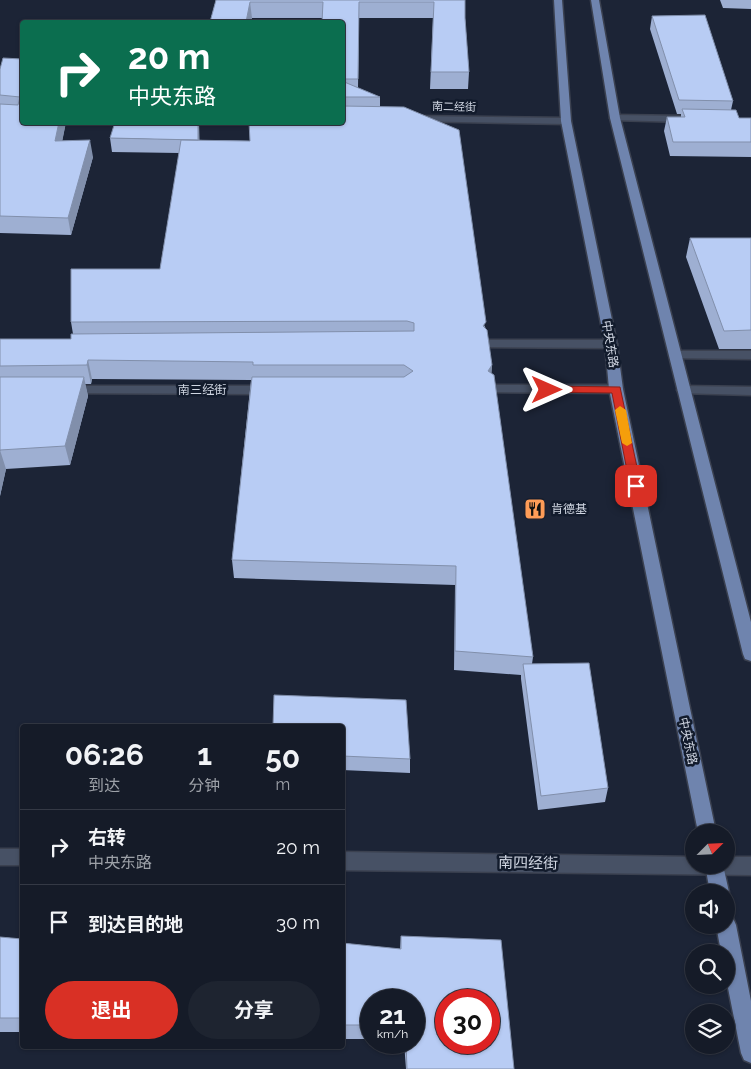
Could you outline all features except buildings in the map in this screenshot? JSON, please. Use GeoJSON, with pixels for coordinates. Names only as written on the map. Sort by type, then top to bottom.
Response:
{"type":"FeatureCollection","features":[{"type":"Feature","properties":{"kind":"main road","name":"中央东路"},"geometry":{"type":"LineString","coordinates":[[558,0],[566,121],[611,344],[616,390],[705,824]]}},
{"type":"Feature","properties":{"kind":"main road"},"geometry":{"type":"LineString","coordinates":[[595,0],[615,118],[751,654]]}},
{"type":"Feature","properties":{"kind":"main road"},"geometry":{"type":"LineString","coordinates":[[728,934],[751,1053]]}},
{"type":"Feature","properties":{"kind":"street"},"geometry":{"type":"LineString","coordinates":[[615,118],[702,119]]}},
{"type":"Feature","properties":{"kind":"street","name":"南二经街"},"geometry":{"type":"LineString","coordinates":[[401,119],[566,121]]}},
{"type":"Feature","properties":{"kind":"street"},"geometry":{"type":"LineString","coordinates":[[488,344],[611,344]]}},
{"type":"Feature","properties":{"kind":"street"},"geometry":{"type":"LineString","coordinates":[[675,355],[751,355]]}},
{"type":"Feature","properties":{"kind":"street"},"geometry":{"type":"LineString","coordinates":[[495,389],[616,390]]}},
{"type":"Feature","properties":{"kind":"street","name":"南三经街"},"geometry":{"type":"LineString","coordinates":[[49,390],[286,390]]}},
{"type":"Feature","properties":{"kind":"street"},"geometry":{"type":"LineString","coordinates":[[684,390],[751,391]]}},
{"type":"Feature","properties":{"kind":"street"},"geometry":{"type":"LineString","coordinates":[[0,857],[20,857]]}},
{"type":"Feature","properties":{"kind":"street","name":"南四经街"},"geometry":{"type":"LineString","coordinates":[[345,861],[685,865]]}},
{"type":"Feature","properties":{"kind":"street","name":"南四经街"},"geometry":{"type":"LineString","coordinates":[[735,866],[751,866]]}},
{"type":"Feature","properties":{"kind":"slow traffic"},"geometry":{"type":"LineString","coordinates":[[620,410],[627,443]]}},
{"type":"Feature","properties":{"kind":"place","name":"肯德基"},"geometry":{"type":"Point","coordinates":[535,509]}},
{"type":"Feature","properties":{"kind":"route"},"geometry":{"type":"LineString","coordinates":[[547,390],[616,390],[636,486]]}}]}
